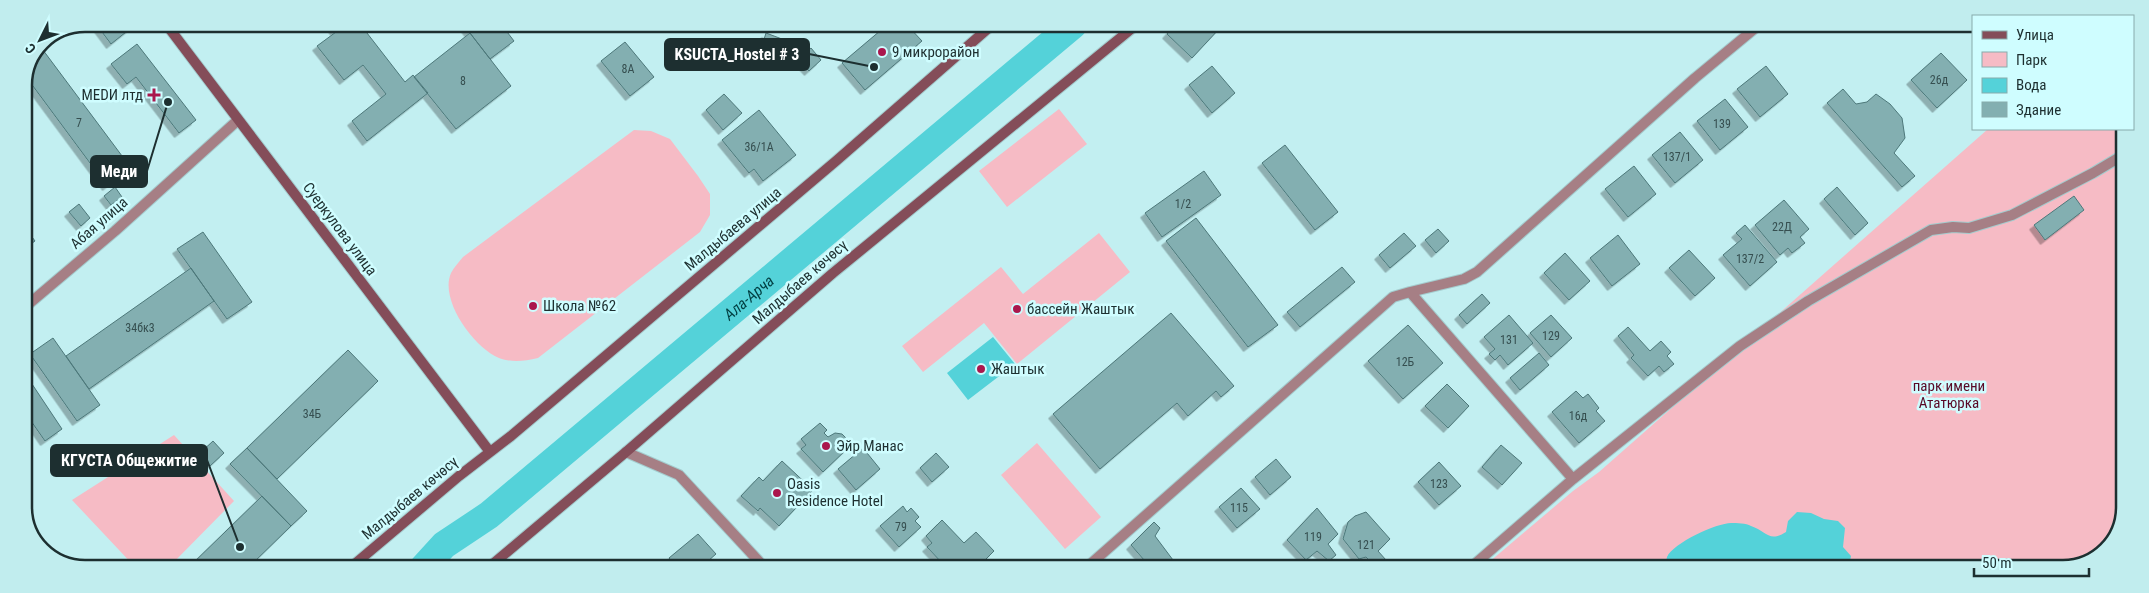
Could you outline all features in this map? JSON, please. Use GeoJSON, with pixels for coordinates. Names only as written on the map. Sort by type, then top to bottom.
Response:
{"type":"FeatureCollection","features":[{"type":"Feature","properties":{"kind":"street","name":"Суеркулова улица"},"geometry":{"type":"LineString","coordinates":[[173,33],[490,452]]}},
{"type":"Feature","properties":{"kind":"street","name":"Малдыбаева улица"},"geometry":{"type":"LineString","coordinates":[[490,452],[836,161],[983,33]]}},
{"type":"Feature","properties":{"kind":"street","name":"Малдыбаев көчөсү"},"geometry":{"type":"LineString","coordinates":[[498,560],[833,273],[1126,33]]}},
{"type":"Feature","properties":{"kind":"street"},"geometry":{"type":"LineString","coordinates":[[1095,560],[1393,298],[1464,279],[1483,267],[1695,78],[1750,33]]}},
{"type":"Feature","properties":{"kind":"street","name":"Абая улица"},"geometry":{"type":"LineString","coordinates":[[33,300],[238,120]]}},
{"type":"Feature","properties":{"kind":"street"},"geometry":{"type":"LineString","coordinates":[[1479,560],[1573,479],[1740,346],[1808,301],[1931,230],[1953,227],[1969,228],[2012,215],[2116,159]]}},
{"type":"Feature","properties":{"kind":"street"},"geometry":{"type":"LineString","coordinates":[[1410,292],[1573,479]]}},
{"type":"Feature","properties":{"kind":"street","name":"Малдыбаев көчөсү"},"geometry":{"type":"LineString","coordinates":[[360,560],[490,452]]}},
{"type":"Feature","properties":{"kind":"street"},"geometry":{"type":"LineString","coordinates":[[626,452],[679,475],[758,560]]}},
{"type":"Feature","properties":{"kind":"green space"},"geometry":{"type":"Polygon","coordinates":[[[1059,109],[1087,144],[1007,207],[979,171],[1059,109]]]}},
{"type":"Feature","properties":{"kind":"green space"},"geometry":{"type":"Polygon","coordinates":[[[634,130],[651,131],[670,139],[710,194],[710,215],[700,232],[538,358],[509,361],[489,353],[470,334],[454,309],[449,284],[451,273],[463,257],[634,130]]]}},
{"type":"Feature","properties":{"kind":"green space","name":"парк имени Ататюрка"},"geometry":{"type":"Polygon","coordinates":[[[1987,130],[2116,130],[2116,515],[2108,537],[2096,550],[2081,558],[2071,560],[1492,560],[1573,491],[1599,472],[1987,130]]]}},
{"type":"Feature","properties":{"kind":"green space","name":"бассейн Жаштык"},"geometry":{"type":"Polygon","coordinates":[[[1099,233],[1130,272],[1017,364],[984,323],[923,372],[902,346],[1001,267],[1023,294],[1099,233]]]}},
{"type":"Feature","properties":{"kind":"green space"},"geometry":{"type":"Polygon","coordinates":[[[174,435],[234,501],[176,560],[128,560],[72,500],[174,435]]]}},
{"type":"Feature","properties":{"kind":"green space"},"geometry":{"type":"Polygon","coordinates":[[[1037,443],[1101,517],[1065,549],[1001,475],[1037,443]]]}},
{"type":"Feature","properties":{"kind":"water","name":"Жаштык"},"geometry":{"type":"Polygon","coordinates":[[[993,337],[1015,364],[968,400],[947,373],[993,337]]]}},
{"type":"Feature","properties":{"kind":"water"},"geometry":{"type":"Polygon","coordinates":[[[1797,512],[1811,513],[1824,519],[1838,521],[1845,528],[1843,547],[1851,556],[1850,560],[1666,560],[1671,552],[1686,540],[1716,526],[1741,523],[1756,528],[1768,535],[1775,536],[1786,532],[1788,521],[1797,512]]]}},
{"type":"Feature","properties":{"kind":"building"},"geometry":{"type":"Polygon","coordinates":[[[103,33],[125,33],[111,44],[103,33]]]}},
{"type":"Feature","properties":{"kind":"building"},"geometry":{"type":"Polygon","coordinates":[[[335,33],[367,33],[405,82],[413,75],[428,93],[367,141],[352,121],[386,94],[363,65],[344,80],[317,46],[335,33]]]}},
{"type":"Feature","properties":{"kind":"building"},"geometry":{"type":"Polygon","coordinates":[[[470,33],[508,33],[514,41],[490,59],[470,33]]]}},
{"type":"Feature","properties":{"kind":"building"},"geometry":{"type":"Polygon","coordinates":[[[470,33],[511,86],[456,129],[414,77],[470,33]]]}},
{"type":"Feature","properties":{"kind":"building"},"geometry":{"type":"Polygon","coordinates":[[[766,33],[790,42],[785,58],[761,49],[766,33]]]}},
{"type":"Feature","properties":{"kind":"building","name":"9 микрорайон"},"geometry":{"type":"Polygon","coordinates":[[[878,33],[914,33],[922,41],[865,90],[842,63],[878,33]]]}},
{"type":"Feature","properties":{"kind":"building"},"geometry":{"type":"Polygon","coordinates":[[[1168,33],[1215,33],[1192,58],[1168,33]]]}},
{"type":"Feature","properties":{"kind":"building"},"geometry":{"type":"Polygon","coordinates":[[[625,42],[654,77],[630,96],[601,61],[625,42]]]}},
{"type":"Feature","properties":{"kind":"building"},"geometry":{"type":"Polygon","coordinates":[[[137,44],[196,120],[179,133],[136,77],[127,84],[111,64],[137,44]]]}},
{"type":"Feature","properties":{"kind":"building"},"geometry":{"type":"Polygon","coordinates":[[[811,48],[821,60],[809,71],[798,59],[811,48]]]}},
{"type":"Feature","properties":{"kind":"building"},"geometry":{"type":"Polygon","coordinates":[[[1941,53],[1967,80],[1937,108],[1911,80],[1941,53]]]}},
{"type":"Feature","properties":{"kind":"building"},"geometry":{"type":"Polygon","coordinates":[[[37,65],[54,65],[131,168],[107,186],[33,86],[37,65]]]}},
{"type":"Feature","properties":{"kind":"building"},"geometry":{"type":"Polygon","coordinates":[[[1212,66],[1235,93],[1212,113],[1189,85],[1212,66]]]}},
{"type":"Feature","properties":{"kind":"building"},"geometry":{"type":"Polygon","coordinates":[[[1766,66],[1788,94],[1760,117],[1737,89],[1766,66]]]}},
{"type":"Feature","properties":{"kind":"building"},"geometry":{"type":"Polygon","coordinates":[[[1843,89],[1856,104],[1867,102],[1876,94],[1890,104],[1902,118],[1905,138],[1894,153],[1915,176],[1902,187],[1827,103],[1843,89]]]}},
{"type":"Feature","properties":{"kind":"building"},"geometry":{"type":"Polygon","coordinates":[[[724,94],[742,113],[723,130],[706,110],[724,94]]]}},
{"type":"Feature","properties":{"kind":"building"},"geometry":{"type":"Polygon","coordinates":[[[1725,99],[1748,127],[1720,150],[1697,121],[1725,99]]]}},
{"type":"Feature","properties":{"kind":"building"},"geometry":{"type":"Polygon","coordinates":[[[759,110],[796,155],[763,181],[754,169],[749,173],[722,140],[759,110]]]}},
{"type":"Feature","properties":{"kind":"building"},"geometry":{"type":"Polygon","coordinates":[[[1680,132],[1703,160],[1675,183],[1652,155],[1680,132]]]}},
{"type":"Feature","properties":{"kind":"building"},"geometry":{"type":"Polygon","coordinates":[[[1285,145],[1338,212],[1315,230],[1262,163],[1285,145]]]}},
{"type":"Feature","properties":{"kind":"building"},"geometry":{"type":"Polygon","coordinates":[[[1634,166],[1656,194],[1628,217],[1605,189],[1634,166]]]}},
{"type":"Feature","properties":{"kind":"building"},"geometry":{"type":"Polygon","coordinates":[[[1204,171],[1221,195],[1162,237],[1145,213],[1204,171]]]}},
{"type":"Feature","properties":{"kind":"building"},"geometry":{"type":"Polygon","coordinates":[[[115,187],[122,197],[111,205],[104,196],[115,187]]]}},
{"type":"Feature","properties":{"kind":"building"},"geometry":{"type":"Polygon","coordinates":[[[1837,187],[1868,223],[1855,235],[1824,199],[1837,187]]]}},
{"type":"Feature","properties":{"kind":"building"},"geometry":{"type":"Polygon","coordinates":[[[2074,196],[2084,210],[2045,240],[2034,225],[2074,196]]]}},
{"type":"Feature","properties":{"kind":"building"},"geometry":{"type":"Polygon","coordinates":[[[1784,200],[1809,229],[1800,237],[1805,243],[1792,253],[1788,248],[1780,255],[1755,225],[1784,200]]]}},
{"type":"Feature","properties":{"kind":"building"},"geometry":{"type":"Polygon","coordinates":[[[79,204],[90,218],[81,226],[69,212],[79,204]]]}},
{"type":"Feature","properties":{"kind":"building"},"geometry":{"type":"Polygon","coordinates":[[[1196,218],[1278,325],[1248,347],[1166,241],[1196,218]]]}},
{"type":"Feature","properties":{"kind":"building"},"geometry":{"type":"Polygon","coordinates":[[[1745,225],[1777,262],[1750,286],[1723,255],[1742,239],[1736,233],[1745,225]]]}},
{"type":"Feature","properties":{"kind":"building"},"geometry":{"type":"Polygon","coordinates":[[[1438,229],[1449,241],[1436,253],[1425,240],[1438,229]]]}},
{"type":"Feature","properties":{"kind":"building"},"geometry":{"type":"Polygon","coordinates":[[[203,232],[252,302],[227,319],[177,249],[203,232]]]}},
{"type":"Feature","properties":{"kind":"building"},"geometry":{"type":"Polygon","coordinates":[[[1404,233],[1416,246],[1390,268],[1379,255],[1404,233]]]}},
{"type":"Feature","properties":{"kind":"building"},"geometry":{"type":"Polygon","coordinates":[[[1618,235],[1640,264],[1612,286],[1590,258],[1618,235]]]}},
{"type":"Feature","properties":{"kind":"building"},"geometry":{"type":"Polygon","coordinates":[[[1689,250],[1715,278],[1695,296],[1669,268],[1689,250]]]}},
{"type":"Feature","properties":{"kind":"building"},"geometry":{"type":"Polygon","coordinates":[[[1565,253],[1590,281],[1569,300],[1544,273],[1565,253]]]}},
{"type":"Feature","properties":{"kind":"building"},"geometry":{"type":"Polygon","coordinates":[[[1342,267],[1355,282],[1300,327],[1287,312],[1342,267]]]}},
{"type":"Feature","properties":{"kind":"building"},"geometry":{"type":"Polygon","coordinates":[[[191,268],[214,301],[89,389],[66,356],[191,268]]]}},
{"type":"Feature","properties":{"kind":"building"},"geometry":{"type":"Polygon","coordinates":[[[1482,294],[1490,303],[1467,324],[1459,315],[1482,294]]]}},
{"type":"Feature","properties":{"kind":"building"},"geometry":{"type":"Polygon","coordinates":[[[1171,313],[1234,386],[1221,397],[1216,391],[1188,416],[1177,403],[1100,469],[1053,414],[1171,313]]]}},
{"type":"Feature","properties":{"kind":"building"},"geometry":{"type":"Polygon","coordinates":[[[1509,315],[1533,343],[1508,365],[1500,355],[1495,360],[1489,354],[1495,349],[1484,337],[1509,315]]]}},
{"type":"Feature","properties":{"kind":"building"},"geometry":{"type":"Polygon","coordinates":[[[1551,315],[1572,338],[1551,357],[1530,333],[1551,315]]]}},
{"type":"Feature","properties":{"kind":"building"},"geometry":{"type":"Polygon","coordinates":[[[1408,325],[1443,363],[1403,399],[1368,361],[1408,325]]]}},
{"type":"Feature","properties":{"kind":"building"},"geometry":{"type":"Polygon","coordinates":[[[1628,327],[1650,351],[1661,341],[1671,352],[1667,356],[1674,364],[1664,372],[1659,366],[1648,376],[1631,358],[1634,355],[1618,336],[1628,327]]]}},
{"type":"Feature","properties":{"kind":"building"},"geometry":{"type":"Polygon","coordinates":[[[53,338],[100,405],[77,421],[33,358],[33,352],[53,338]]]}},
{"type":"Feature","properties":{"kind":"building"},"geometry":{"type":"Polygon","coordinates":[[[348,350],[378,381],[277,479],[247,448],[348,350]]]}},
{"type":"Feature","properties":{"kind":"building"},"geometry":{"type":"Polygon","coordinates":[[[1539,353],[1549,365],[1520,390],[1510,378],[1539,353]]]}},
{"type":"Feature","properties":{"kind":"building"},"geometry":{"type":"Polygon","coordinates":[[[1447,384],[1469,406],[1448,428],[1425,406],[1447,384]]]}},
{"type":"Feature","properties":{"kind":"building"},"geometry":{"type":"Polygon","coordinates":[[[33,386],[62,429],[45,441],[33,424],[33,386]]]}},
{"type":"Feature","properties":{"kind":"building"},"geometry":{"type":"Polygon","coordinates":[[[1576,391],[1583,398],[1588,394],[1599,408],[1596,411],[1605,421],[1579,443],[1552,412],[1576,391]]]}},
{"type":"Feature","properties":{"kind":"building","name":"Эйр Манас"},"geometry":{"type":"Polygon","coordinates":[[[820,423],[827,430],[824,433],[828,437],[835,433],[842,434],[848,440],[848,448],[823,472],[801,449],[806,445],[801,439],[820,423]]]}},
{"type":"Feature","properties":{"kind":"building"},"geometry":{"type":"Polygon","coordinates":[[[213,441],[224,453],[210,466],[199,454],[213,441]]]}},
{"type":"Feature","properties":{"kind":"building"},"geometry":{"type":"Polygon","coordinates":[[[1501,445],[1522,463],[1502,485],[1482,467],[1501,445]]]}},
{"type":"Feature","properties":{"kind":"building"},"geometry":{"type":"Polygon","coordinates":[[[247,448],[307,511],[291,526],[230,464],[247,448]]]}},
{"type":"Feature","properties":{"kind":"building"},"geometry":{"type":"Polygon","coordinates":[[[863,448],[880,469],[856,490],[838,469],[863,448]]]}},
{"type":"Feature","properties":{"kind":"building"},"geometry":{"type":"Polygon","coordinates":[[[936,453],[949,467],[932,482],[920,468],[936,453]]]}},
{"type":"Feature","properties":{"kind":"building"},"geometry":{"type":"Polygon","coordinates":[[[1276,459],[1291,477],[1270,495],[1255,477],[1276,459]]]}},
{"type":"Feature","properties":{"kind":"building","name":"Oasis Residence Hotel"},"geometry":{"type":"Polygon","coordinates":[[[782,461],[813,490],[779,526],[760,508],[758,511],[741,496],[759,477],[763,481],[782,461]]]}},
{"type":"Feature","properties":{"kind":"building"},"geometry":{"type":"Polygon","coordinates":[[[1439,462],[1461,486],[1439,505],[1418,482],[1439,462]]]}},
{"type":"Feature","properties":{"kind":"building"},"geometry":{"type":"Polygon","coordinates":[[[1241,488],[1260,509],[1237,528],[1219,507],[1241,488]]]}},
{"type":"Feature","properties":{"kind":"building"},"geometry":{"type":"Polygon","coordinates":[[[262,496],[291,526],[256,560],[196,560],[262,496]]]}},
{"type":"Feature","properties":{"kind":"building"},"geometry":{"type":"Polygon","coordinates":[[[903,506],[907,512],[911,508],[919,517],[915,521],[921,527],[899,547],[880,526],[903,506]]]}},
{"type":"Feature","properties":{"kind":"building"},"geometry":{"type":"Polygon","coordinates":[[[1317,508],[1338,534],[1328,544],[1336,555],[1330,560],[1317,551],[1306,560],[1287,540],[1317,508]]]}},
{"type":"Feature","properties":{"kind":"building"},"geometry":{"type":"Polygon","coordinates":[[[1366,512],[1390,539],[1378,551],[1386,560],[1369,560],[1366,557],[1359,559],[1343,539],[1348,522],[1355,516],[1366,512]]]}},
{"type":"Feature","properties":{"kind":"building"},"geometry":{"type":"Polygon","coordinates":[[[942,520],[964,543],[976,532],[994,551],[985,560],[939,560],[927,547],[932,543],[926,536],[942,520]]]}},
{"type":"Feature","properties":{"kind":"building"},"geometry":{"type":"Polygon","coordinates":[[[1154,522],[1160,528],[1155,536],[1173,560],[1144,560],[1131,545],[1154,522]]]}},
{"type":"Feature","properties":{"kind":"building"},"geometry":{"type":"Polygon","coordinates":[[[698,534],[716,554],[709,560],[671,560],[669,558],[698,534]]]}},
{"type":"Feature","properties":{"kind":"waterway","name":"Ала-Арча"},"geometry":{"type":"LineString","coordinates":[[430,560],[444,545],[489,515],[1063,33]]}},
{"type":"Feature","properties":{"kind":"place","name":"9 микрорайон"},"geometry":{"type":"Point","coordinates":[882,52]}},
{"type":"Feature","properties":{"kind":"place","name":"KSUCTA_Hostel # 3"},"geometry":{"type":"Point","coordinates":[874,67]}},
{"type":"Feature","properties":{"kind":"place","name":"МЕDИ лтд"},"geometry":{"type":"Point","coordinates":[154,95]}},
{"type":"Feature","properties":{"kind":"place","name":"Меди"},"geometry":{"type":"Point","coordinates":[168,102]}},
{"type":"Feature","properties":{"kind":"place","name":"Школа №62"},"geometry":{"type":"Point","coordinates":[533,306]}},
{"type":"Feature","properties":{"kind":"place","name":"бассейн Жаштык"},"geometry":{"type":"Point","coordinates":[1017,309]}},
{"type":"Feature","properties":{"kind":"place","name":"Жаштык"},"geometry":{"type":"Point","coordinates":[981,369]}},
{"type":"Feature","properties":{"kind":"place","name":"Эйр Манас"},"geometry":{"type":"Point","coordinates":[826,446]}},
{"type":"Feature","properties":{"kind":"place","name":"Oasis Residence Hotel"},"geometry":{"type":"Point","coordinates":[777,493]}},
{"type":"Feature","properties":{"kind":"place","name":"КГУСТА Общежитие"},"geometry":{"type":"Point","coordinates":[240,547]}}]}
